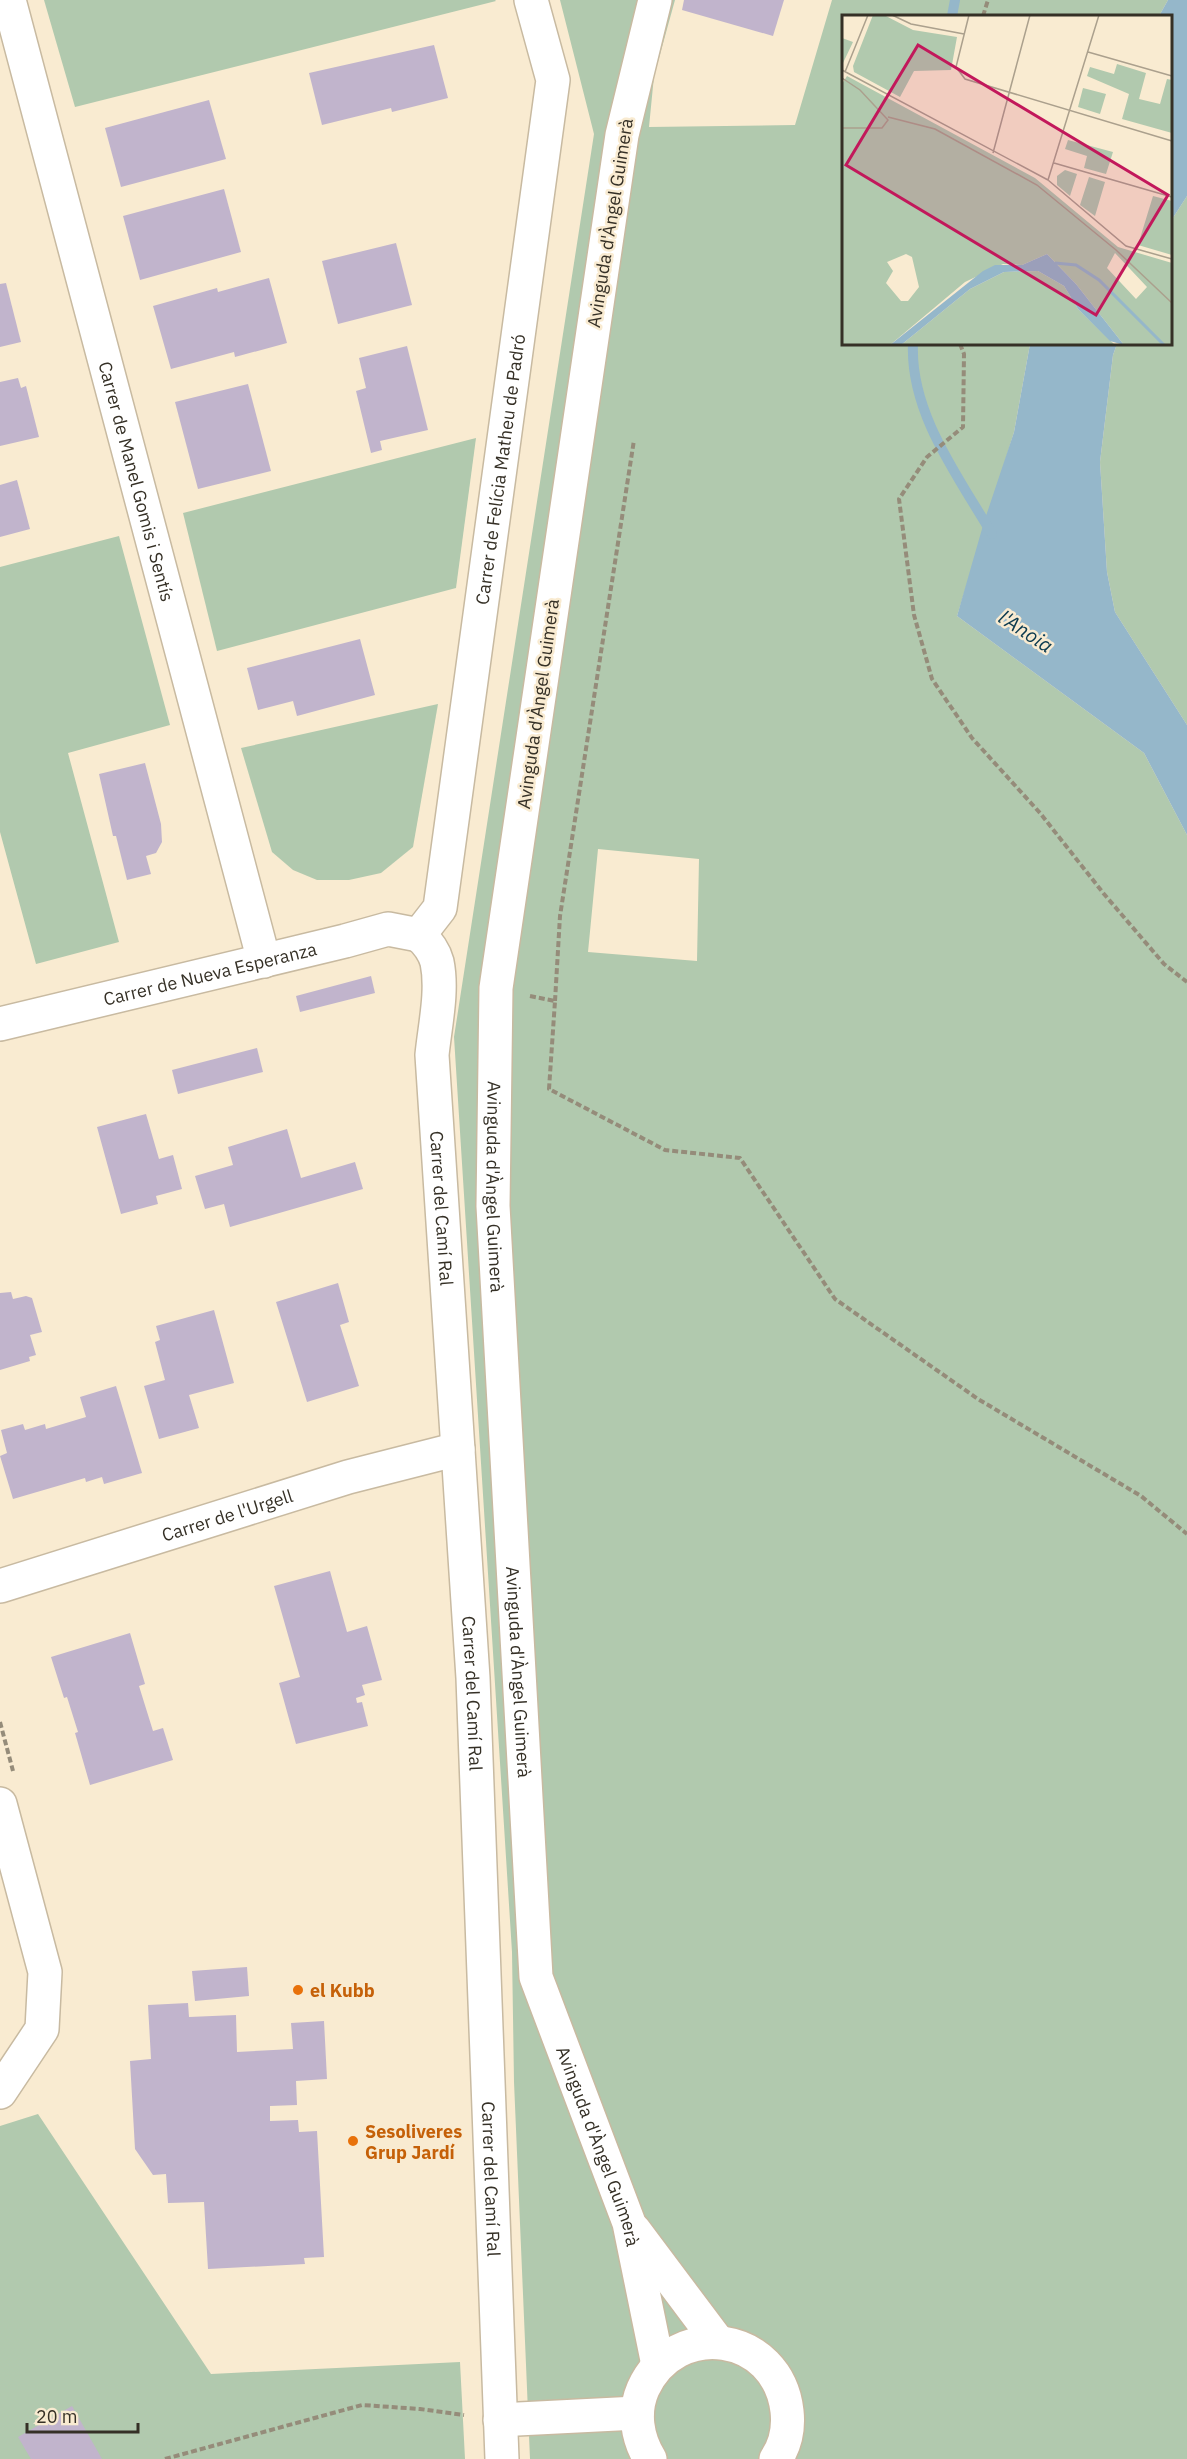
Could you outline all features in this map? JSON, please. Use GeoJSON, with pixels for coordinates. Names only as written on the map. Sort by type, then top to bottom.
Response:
{"type":"FeatureCollection","features":[{"type":"Feature","properties":{"kind":"street","name":"Carrer de Manel Gomis i Sentís"},"geometry":{"type":"LineString","coordinates":[[9,0],[264,962]]}},
{"type":"Feature","properties":{"kind":"street","name":"Carrer de Felícia Matheu de Padró"},"geometry":{"type":"LineString","coordinates":[[419,934],[440,908],[553,80],[531,0]]}},
{"type":"Feature","properties":{"kind":"street","name":"Avinguda d'Àngel Guimerà"},"geometry":{"type":"LineString","coordinates":[[655,0],[622,135],[496,988],[493,1206],[536,1977],[629,2223],[658,2365]]}},
{"type":"Feature","properties":{"kind":"street","name":"Carrer de Nueva Esperanza"},"geometry":{"type":"LineString","coordinates":[[0,1024],[264,962],[387,929],[419,934]]}},
{"type":"Feature","properties":{"kind":"street","name":"Carrer del Camí Ral"},"geometry":{"type":"LineString","coordinates":[[419,934],[429,945],[436,961],[438,996],[432,1055],[472,1678],[502,2459]]}},
{"type":"Feature","properties":{"kind":"street","name":"Carrer de l'Urgell"},"geometry":{"type":"LineString","coordinates":[[0,1586],[348,1478],[458,1449]]}},
{"type":"Feature","properties":{"kind":"street"},"geometry":{"type":"LineString","coordinates":[[0,1804],[45,1972],[42,2029],[0,2092]]}},
{"type":"Feature","properties":{"kind":"street"},"geometry":{"type":"LineString","coordinates":[[629,2223],[718,2342]]}},
{"type":"Feature","properties":{"kind":"street"},"geometry":{"type":"LineString","coordinates":[[650,2459],[639,2434],[638,2413],[640,2397],[649,2376],[658,2365],[678,2350],[702,2342],[718,2342],[742,2347],[765,2362],[786,2395],[789,2422],[788,2451]]}},
{"type":"Feature","properties":{"kind":"street"},"geometry":{"type":"LineString","coordinates":[[500,2420],[638,2413]]}},
{"type":"Feature","properties":{"kind":"path"},"geometry":{"type":"LineString","coordinates":[[983,15],[988,0]]}},
{"type":"Feature","properties":{"kind":"path"},"geometry":{"type":"LineString","coordinates":[[960,345],[964,354],[963,427],[927,457],[899,499],[914,615],[932,679],[972,738],[1040,813],[1104,894],[1164,964],[1187,982]]}},
{"type":"Feature","properties":{"kind":"path"},"geometry":{"type":"LineString","coordinates":[[634,440],[560,916],[549,1089],[665,1150],[740,1158],[835,1299],[978,1399],[1141,1496],[1187,1534]]}},
{"type":"Feature","properties":{"kind":"path"},"geometry":{"type":"LineString","coordinates":[[496,988],[555,1001]]}},
{"type":"Feature","properties":{"kind":"path"},"geometry":{"type":"LineString","coordinates":[[165,2459],[362,2405],[420,2409],[500,2420]]}},
{"type":"Feature","properties":{"kind":"green space"},"geometry":{"type":"Polygon","coordinates":[[[44,0],[495,0],[496,1],[75,107],[44,0]]]}},
{"type":"Feature","properties":{"kind":"green space"},"geometry":{"type":"Polygon","coordinates":[[[560,0],[675,0],[654,76],[649,127],[795,125],[832,0],[1168,0],[1160,15],[842,15],[842,345],[1030,345],[1014,432],[957,616],[1144,753],[1187,835],[1187,2459],[530,2459],[514,2082],[512,1952],[454,1037],[594,134],[560,0]],[[598,849],[588,952],[697,961],[699,859],[598,849]]]}},
{"type":"Feature","properties":{"kind":"green space"},"geometry":{"type":"Polygon","coordinates":[[[1187,196],[1187,725],[1115,612],[1107,572],[1100,462],[1113,355],[1117,345],[1172,345],[1172,219],[1187,196]]]}},
{"type":"Feature","properties":{"kind":"green space"},"geometry":{"type":"Polygon","coordinates":[[[476,438],[456,588],[217,651],[183,513],[476,438]]]}},
{"type":"Feature","properties":{"kind":"green space"},"geometry":{"type":"Polygon","coordinates":[[[119,536],[170,725],[68,753],[119,942],[36,964],[0,832],[0,567],[119,536]]]}},
{"type":"Feature","properties":{"kind":"green space"},"geometry":{"type":"Polygon","coordinates":[[[438,704],[413,847],[381,873],[349,880],[317,880],[293,870],[272,852],[241,748],[438,704]]]}},
{"type":"Feature","properties":{"kind":"green space"},"geometry":{"type":"Polygon","coordinates":[[[38,2114],[211,2374],[460,2362],[465,2459],[0,2459],[0,2126],[38,2114]]]}},
{"type":"Feature","properties":{"kind":"water"},"geometry":{"type":"Polygon","coordinates":[[[1168,0],[1187,0],[1187,196],[1172,219],[1172,15],[1160,15],[1168,0]]]}},
{"type":"Feature","properties":{"kind":"water","name":"l'Anoia"},"geometry":{"type":"Polygon","coordinates":[[[1030,345],[1117,345],[1113,355],[1100,462],[1107,572],[1115,612],[1187,725],[1187,835],[1144,753],[957,616],[984,522],[1014,432],[1030,345]]]}},
{"type":"Feature","properties":{"kind":"building"},"geometry":{"type":"Polygon","coordinates":[[[684,0],[784,0],[773,36],[682,10],[684,0]]]}},
{"type":"Feature","properties":{"kind":"building"},"geometry":{"type":"Polygon","coordinates":[[[434,45],[448,98],[392,112],[391,108],[322,125],[309,73],[434,45]]]}},
{"type":"Feature","properties":{"kind":"building"},"geometry":{"type":"Polygon","coordinates":[[[209,100],[226,159],[121,187],[105,128],[209,100]]]}},
{"type":"Feature","properties":{"kind":"building"},"geometry":{"type":"Polygon","coordinates":[[[224,189],[241,252],[140,280],[123,216],[224,189]]]}},
{"type":"Feature","properties":{"kind":"building"},"geometry":{"type":"Polygon","coordinates":[[[396,243],[412,305],[338,324],[322,261],[396,243]]]}},
{"type":"Feature","properties":{"kind":"building"},"geometry":{"type":"Polygon","coordinates":[[[269,278],[287,343],[235,357],[234,352],[171,369],[153,306],[217,288],[218,292],[269,278]]]}},
{"type":"Feature","properties":{"kind":"building"},"geometry":{"type":"Polygon","coordinates":[[[6,283],[21,342],[0,347],[0,284],[6,283]]]}},
{"type":"Feature","properties":{"kind":"building"},"geometry":{"type":"Polygon","coordinates":[[[407,346],[428,430],[380,441],[382,450],[371,453],[356,391],[366,388],[359,358],[407,346]]]}},
{"type":"Feature","properties":{"kind":"building"},"geometry":{"type":"Polygon","coordinates":[[[18,378],[21,388],[26,386],[39,437],[0,446],[0,382],[18,378]]]}},
{"type":"Feature","properties":{"kind":"building"},"geometry":{"type":"Polygon","coordinates":[[[248,384],[271,471],[198,489],[175,402],[248,384]]]}},
{"type":"Feature","properties":{"kind":"building"},"geometry":{"type":"Polygon","coordinates":[[[17,480],[30,529],[0,537],[0,485],[17,480]]]}},
{"type":"Feature","properties":{"kind":"building"},"geometry":{"type":"Polygon","coordinates":[[[360,639],[375,695],[297,716],[293,701],[258,710],[247,668],[360,639]]]}},
{"type":"Feature","properties":{"kind":"building"},"geometry":{"type":"Polygon","coordinates":[[[145,763],[161,824],[162,842],[156,853],[146,856],[151,874],[127,880],[116,836],[113,836],[99,774],[145,763]]]}},
{"type":"Feature","properties":{"kind":"building"},"geometry":{"type":"Polygon","coordinates":[[[371,976],[375,993],[300,1012],[296,996],[371,976]]]}},
{"type":"Feature","properties":{"kind":"building"},"geometry":{"type":"Polygon","coordinates":[[[257,1048],[263,1072],[178,1094],[172,1070],[257,1048]]]}},
{"type":"Feature","properties":{"kind":"building"},"geometry":{"type":"Polygon","coordinates":[[[146,1114],[159,1159],[173,1155],[182,1189],[156,1196],[158,1204],[121,1214],[97,1127],[146,1114]]]}},
{"type":"Feature","properties":{"kind":"building"},"geometry":{"type":"Polygon","coordinates":[[[287,1129],[301,1178],[355,1162],[363,1189],[230,1227],[224,1204],[205,1209],[195,1176],[233,1165],[228,1147],[287,1129]]]}},
{"type":"Feature","properties":{"kind":"building"},"geometry":{"type":"Polygon","coordinates":[[[338,1283],[349,1322],[340,1325],[359,1386],[307,1402],[276,1302],[338,1283]]]}},
{"type":"Feature","properties":{"kind":"building"},"geometry":{"type":"Polygon","coordinates":[[[11,1292],[13,1299],[26,1296],[32,1298],[42,1332],[30,1335],[36,1355],[29,1357],[30,1361],[0,1370],[0,1293],[11,1292]]]}},
{"type":"Feature","properties":{"kind":"building"},"geometry":{"type":"Polygon","coordinates":[[[214,1310],[234,1383],[189,1395],[199,1428],[159,1439],[144,1386],[165,1380],[155,1342],[160,1340],[156,1326],[214,1310]]]}},
{"type":"Feature","properties":{"kind":"building"},"geometry":{"type":"Polygon","coordinates":[[[116,1386],[142,1473],[104,1484],[102,1477],[86,1482],[85,1478],[13,1499],[0,1456],[7,1453],[1,1430],[23,1424],[25,1430],[45,1424],[46,1429],[86,1417],[80,1397],[116,1386]]]}},
{"type":"Feature","properties":{"kind":"building"},"geometry":{"type":"Polygon","coordinates":[[[330,1571],[347,1632],[367,1626],[382,1680],[362,1685],[365,1695],[356,1698],[357,1703],[362,1702],[368,1726],[296,1744],[279,1683],[300,1677],[274,1586],[330,1571]]]}},
{"type":"Feature","properties":{"kind":"building"},"geometry":{"type":"Polygon","coordinates":[[[130,1633],[145,1684],[139,1686],[153,1731],[163,1728],[173,1760],[90,1785],[75,1733],[78,1732],[51,1657],[130,1633]]]}},
{"type":"Feature","properties":{"kind":"building"},"geometry":{"type":"Polygon","coordinates":[[[247,1967],[249,1996],[195,2001],[192,1971],[247,1967]]]}},
{"type":"Feature","properties":{"kind":"building"},"geometry":{"type":"Polygon","coordinates":[[[188,2003],[189,2017],[236,2015],[237,2052],[293,2049],[291,2023],[324,2021],[327,2079],[296,2081],[297,2105],[270,2106],[270,2121],[298,2120],[299,2132],[317,2131],[324,2257],[304,2258],[305,2264],[208,2269],[204,2202],[168,2203],[166,2174],[153,2175],[135,2149],[130,2061],[151,2059],[148,2005],[188,2003]]]}},
{"type":"Feature","properties":{"kind":"building"},"geometry":{"type":"Polygon","coordinates":[[[72,2406],[102,2459],[31,2459],[18,2437],[72,2406]]]}},
{"type":"Feature","properties":{"kind":"waterway"},"geometry":{"type":"LineString","coordinates":[[952,15],[955,0]]}},
{"type":"Feature","properties":{"kind":"waterway"},"geometry":{"type":"LineString","coordinates":[[913,345],[914,370],[919,395],[928,419],[951,467],[992,534]]}},
{"type":"Feature","properties":{"kind":"place","name":"el Kubb"},"geometry":{"type":"Point","coordinates":[298,1990]}},
{"type":"Feature","properties":{"kind":"place","name":"Sesoliveres Grup Jardí"},"geometry":{"type":"Point","coordinates":[353,2141]}}]}
